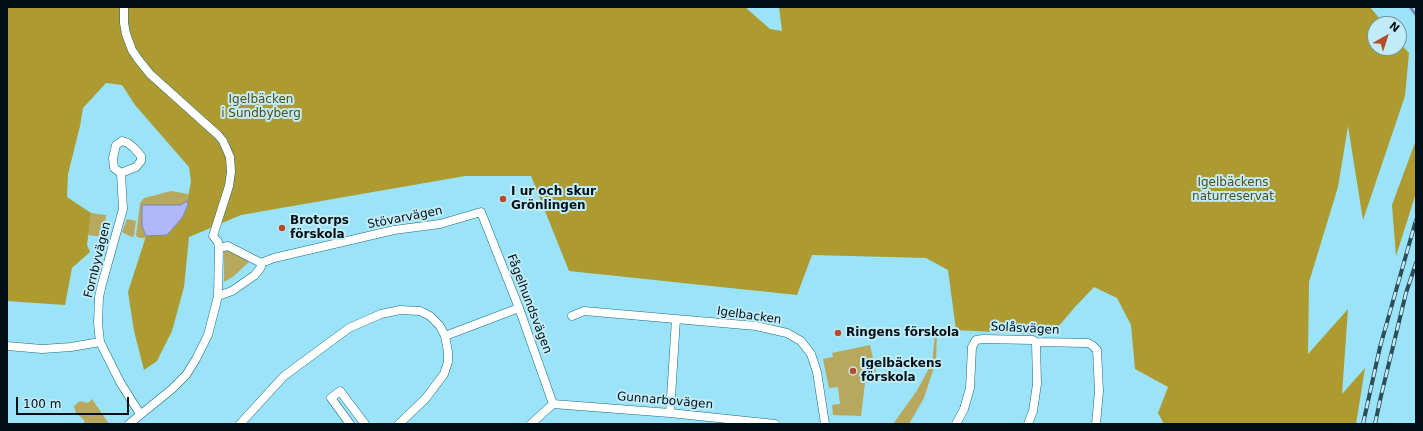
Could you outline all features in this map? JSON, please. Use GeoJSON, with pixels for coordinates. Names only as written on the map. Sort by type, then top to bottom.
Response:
{"type":"FeatureCollection","features":[{"type":"Feature","properties":{"kind":"street"},"geometry":{"type":"LineString","coordinates":[[124,7],[126,34],[132,50],[150,74],[218,135],[230,157],[231,176],[213,236],[218,242],[219,248],[218,296],[208,335],[189,370],[172,389],[129,424]]}},
{"type":"Feature","properties":{"kind":"street","name":"Fornbyvägen"},"geometry":{"type":"LineString","coordinates":[[121,173],[123,209],[99,297],[98,323],[100,342],[120,382],[140,414]]}},
{"type":"Feature","properties":{"kind":"street","name":"Stövarvägen"},"geometry":{"type":"LineString","coordinates":[[261,262],[394,230],[440,224],[481,212]]}},
{"type":"Feature","properties":{"kind":"street","name":"Fågelhundsvägen"},"geometry":{"type":"LineString","coordinates":[[481,212],[519,308],[553,404]]}},
{"type":"Feature","properties":{"kind":"street"},"geometry":{"type":"LineString","coordinates":[[218,296],[232,291],[255,275],[261,267],[261,262],[228,246],[219,248]]}},
{"type":"Feature","properties":{"kind":"street"},"geometry":{"type":"LineString","coordinates":[[445,336],[519,308]]}},
{"type":"Feature","properties":{"kind":"street"},"geometry":{"type":"LineString","coordinates":[[240,424],[284,376],[349,328],[381,314],[400,310],[420,311],[430,316],[440,326],[445,336],[448,362],[444,374],[426,398],[399,424]]}},
{"type":"Feature","properties":{"kind":"street","name":"Igelbacken"},"geometry":{"type":"LineString","coordinates":[[572,316],[584,311],[772,329],[787,333],[801,341],[811,354],[817,372],[825,424]]}},
{"type":"Feature","properties":{"kind":"street"},"geometry":{"type":"LineString","coordinates":[[670,413],[676,320]]}},
{"type":"Feature","properties":{"kind":"street","name":"Solåsvägen"},"geometry":{"type":"LineString","coordinates":[[956,424],[964,409],[970,388],[972,347],[976,340],[983,339],[1032,340],[1036,342],[1092,345],[1096,350],[1099,391],[1096,424]]}},
{"type":"Feature","properties":{"kind":"street"},"geometry":{"type":"LineString","coordinates":[[7,346],[38,349],[71,347],[100,342]]}},
{"type":"Feature","properties":{"kind":"street"},"geometry":{"type":"LineString","coordinates":[[1028,424],[1033,411],[1037,384],[1036,342]]}},
{"type":"Feature","properties":{"kind":"street"},"geometry":{"type":"LineString","coordinates":[[350,424],[331,398],[340,391],[365,424]]}},
{"type":"Feature","properties":{"kind":"street"},"geometry":{"type":"LineString","coordinates":[[531,424],[553,404]]}},
{"type":"Feature","properties":{"kind":"street","name":"Gunnarbovägen"},"geometry":{"type":"LineString","coordinates":[[553,404],[670,413],[748,423],[775,424]]}},
{"type":"Feature","properties":{"kind":"shaded area"},"geometry":{"type":"Polygon","coordinates":[[[171,191],[188,194],[187,201],[181,205],[169,206],[142,226],[146,236],[145,238],[139,238],[136,236],[140,203],[144,198],[171,191]]]}},
{"type":"Feature","properties":{"kind":"shaded area"},"geometry":{"type":"Polygon","coordinates":[[[91,213],[106,215],[104,237],[88,235],[91,213]]]}},
{"type":"Feature","properties":{"kind":"shaded area"},"geometry":{"type":"Polygon","coordinates":[[[127,219],[136,221],[134,236],[132,237],[122,232],[127,219]]]}},
{"type":"Feature","properties":{"kind":"shaded area"},"geometry":{"type":"Polygon","coordinates":[[[227,250],[251,260],[234,276],[224,282],[224,251],[227,250]]]}},
{"type":"Feature","properties":{"kind":"shaded area"},"geometry":{"type":"Polygon","coordinates":[[[935,334],[937,334],[936,361],[924,398],[909,424],[893,424],[916,392],[932,363],[935,334]]]}},
{"type":"Feature","properties":{"kind":"shaded area"},"geometry":{"type":"Polygon","coordinates":[[[870,345],[878,380],[865,383],[861,416],[833,415],[832,405],[840,404],[838,387],[829,388],[823,359],[833,357],[832,353],[870,345]]]}},
{"type":"Feature","properties":{"kind":"shaded area"},"geometry":{"type":"Polygon","coordinates":[[[92,399],[109,424],[85,424],[84,420],[76,413],[74,406],[80,401],[88,403],[92,399]]]}},
{"type":"Feature","properties":{"kind":"green space","name":"Igelbäckens naturreservat"},"geometry":{"type":"Polygon","coordinates":[[[7,7],[745,7],[770,29],[782,31],[779,7],[1370,7],[1377,16],[1367,16],[1367,56],[1407,56],[1407,51],[1409,53],[1405,96],[1363,220],[1348,126],[1338,187],[1309,282],[1308,354],[1348,309],[1342,394],[1365,368],[1356,424],[1164,424],[1158,413],[1168,387],[1135,369],[1131,325],[1117,298],[1094,287],[1051,335],[956,330],[948,270],[926,258],[812,255],[797,295],[569,271],[531,176],[465,176],[241,215],[189,237],[184,287],[172,331],[157,361],[144,370],[134,331],[128,292],[146,236],[167,235],[182,218],[188,205],[187,201],[191,182],[189,167],[135,105],[122,85],[106,83],[83,108],[68,174],[67,197],[91,213],[87,245],[90,252],[72,268],[65,305],[7,301],[7,7]]]}},
{"type":"Feature","properties":{"kind":"green space"},"geometry":{"type":"Polygon","coordinates":[[[1416,140],[1416,193],[1396,256],[1392,205],[1416,140]]]}},
{"type":"Feature","properties":{"kind":"water"},"geometry":{"type":"Polygon","coordinates":[[[187,201],[188,205],[182,218],[167,235],[146,236],[142,226],[142,205],[181,205],[187,201]]]}},
{"type":"Feature","properties":{"kind":"waterway"},"geometry":{"type":"LineString","coordinates":[[1410,7],[1416,15]]}},
{"type":"Feature","properties":{"kind":"railway"},"geometry":{"type":"LineString","coordinates":[[1363,424],[1380,347],[1416,220]]}},
{"type":"Feature","properties":{"kind":"railway"},"geometry":{"type":"LineString","coordinates":[[1375,424],[1406,293],[1416,263]]}},
{"type":"Feature","properties":{"kind":"place","name":"I ur och skur Grönlingen"},"geometry":{"type":"Point","coordinates":[503,199]}},
{"type":"Feature","properties":{"kind":"place","name":"Brotorps förskola"},"geometry":{"type":"Point","coordinates":[282,228]}},
{"type":"Feature","properties":{"kind":"place","name":"Ringens förskola"},"geometry":{"type":"Point","coordinates":[838,333]}},
{"type":"Feature","properties":{"kind":"place","name":"Igelbäckens förskola"},"geometry":{"type":"Point","coordinates":[853,371]}},
{"type":"Feature","properties":{"kind":"park label","name":"Igelbäcken i Sundbyberg"},"geometry":{"type":"Point","coordinates":[261,107]}}]}
